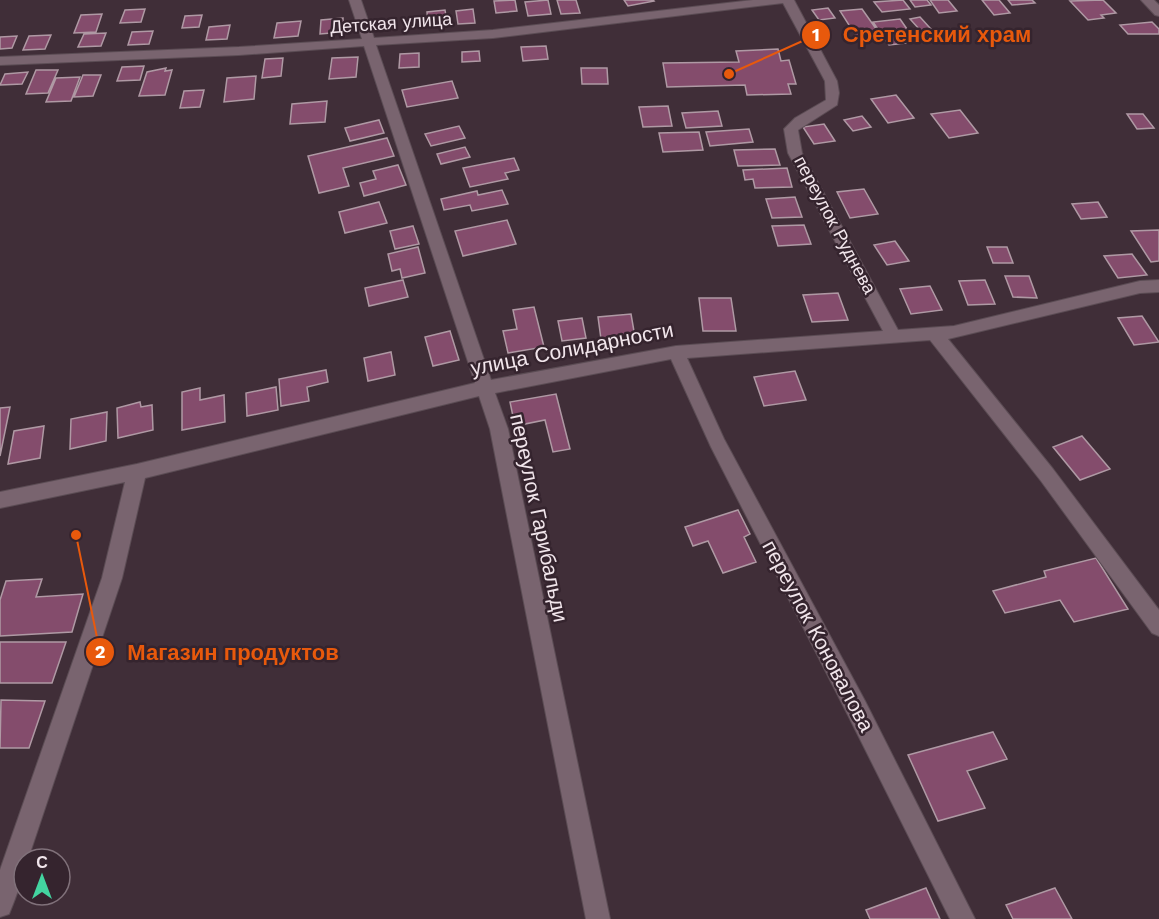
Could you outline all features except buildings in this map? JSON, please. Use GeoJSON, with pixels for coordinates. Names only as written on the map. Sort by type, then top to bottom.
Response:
{"type":"FeatureCollection","features":[{"type":"Feature","properties":{"kind":"street","name":"переулок Гарибальди"},"geometry":{"type":"LineString","coordinates":[[356,0],[368,43],[499,429],[598,919]]}},
{"type":"Feature","properties":{"kind":"street"},"geometry":{"type":"LineString","coordinates":[[672,0],[681,13]]}},
{"type":"Feature","properties":{"kind":"street","name":"Детская улица"},"geometry":{"type":"LineString","coordinates":[[0,61],[239,51],[493,34],[783,0]]}},
{"type":"Feature","properties":{"kind":"street","name":"переулок Руднева"},"geometry":{"type":"LineString","coordinates":[[788,0],[831,81],[833,93],[832,102],[799,121],[791,129],[795,153],[893,335]]}},
{"type":"Feature","properties":{"kind":"street"},"geometry":{"type":"LineString","coordinates":[[1147,0],[1159,12]]}},
{"type":"Feature","properties":{"kind":"street","name":"улица Солидарности"},"geometry":{"type":"LineString","coordinates":[[0,500],[137,472],[484,388],[676,352],[954,332],[1140,287],[1159,286]]}},
{"type":"Feature","properties":{"kind":"street"},"geometry":{"type":"LineString","coordinates":[[934,333],[1047,475],[1159,626]]}},
{"type":"Feature","properties":{"kind":"street","name":"переулок Коновалова"},"geometry":{"type":"LineString","coordinates":[[676,352],[717,442],[857,709],[963,919]]}},
{"type":"Feature","properties":{"kind":"street"},"geometry":{"type":"LineString","coordinates":[[0,904],[112,578],[137,472]]}},
{"type":"Feature","properties":{"kind":"place","name":"Сретенский храм"},"geometry":{"type":"Point","coordinates":[729,74]}},
{"type":"Feature","properties":{"kind":"place","name":"Магазин продуктов"},"geometry":{"type":"Point","coordinates":[76,535]}}]}
